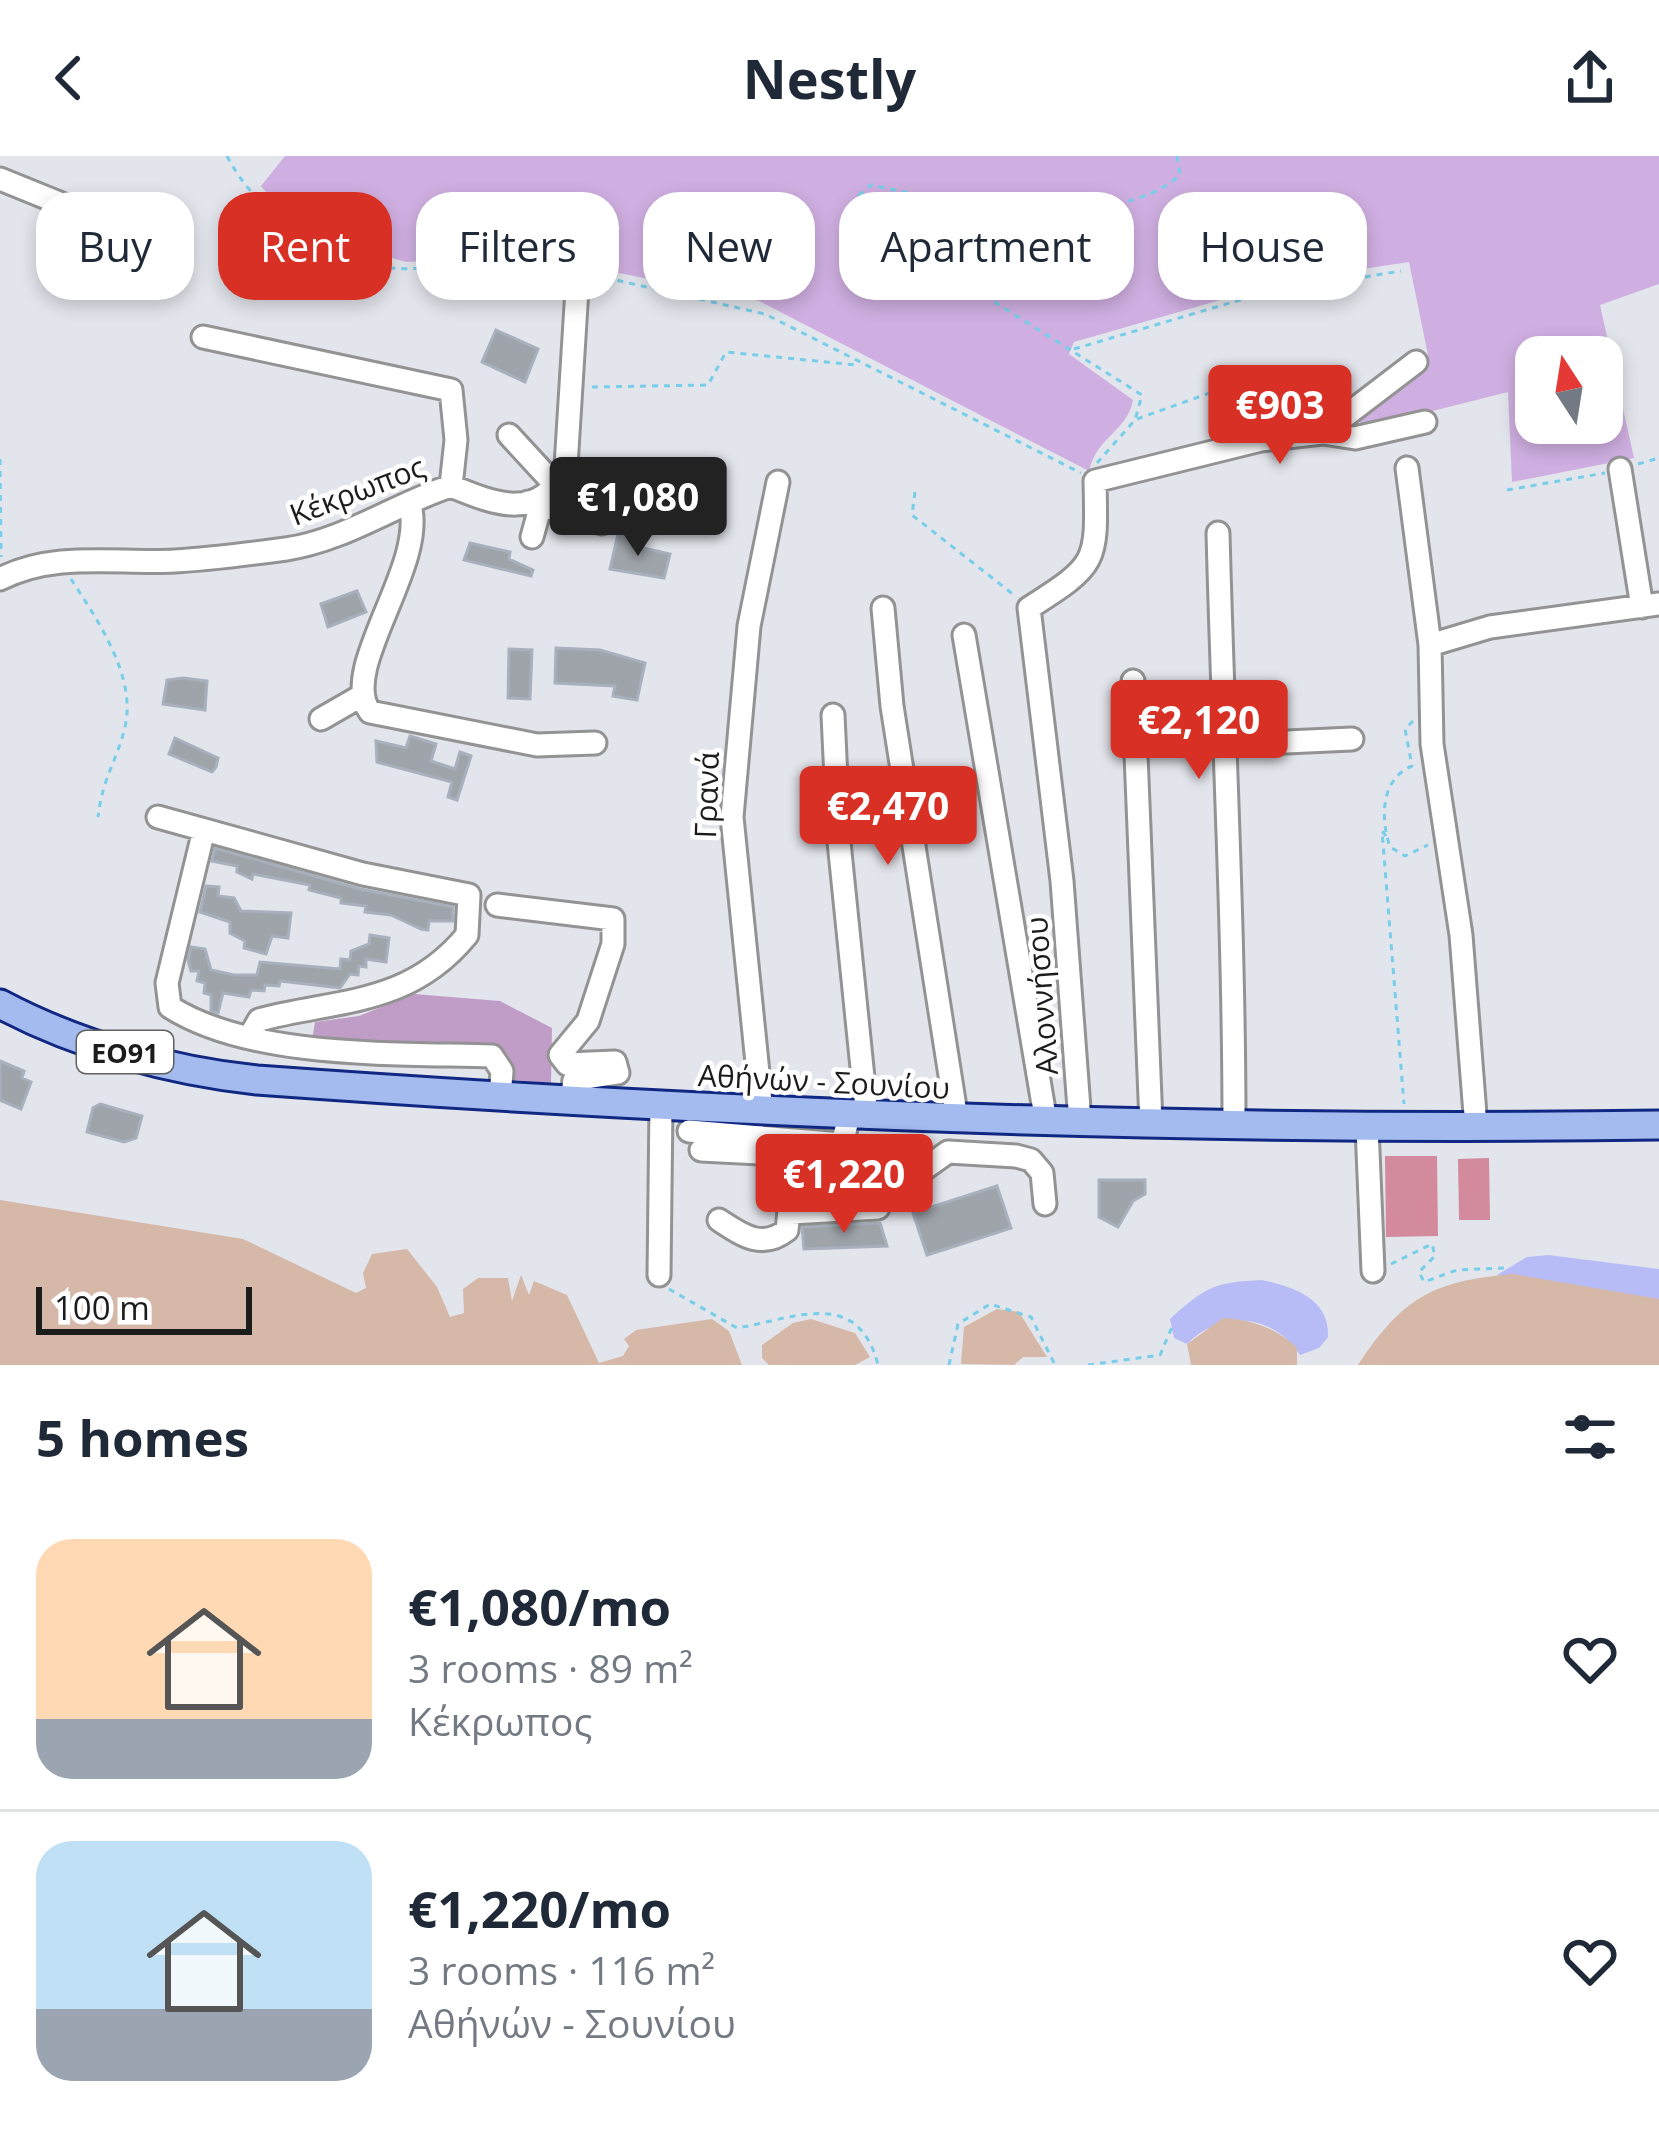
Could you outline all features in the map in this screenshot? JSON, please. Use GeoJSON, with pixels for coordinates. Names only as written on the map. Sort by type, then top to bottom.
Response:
{"type":"FeatureCollection","features":[{"type":"Feature","properties":{"kind":"main road","name":"Αθήνών - Σουνίου"},"geometry":{"type":"LineString","coordinates":[[0,1004],[106,1046],[220,1076],[500,1098],[948,1120],[1406,1128],[1659,1125]]}},
{"type":"Feature","properties":{"kind":"street"},"geometry":{"type":"LineString","coordinates":[[0,179],[36,194]]}},
{"type":"Feature","properties":{"kind":"street"},"geometry":{"type":"LineString","coordinates":[[532,537],[534,505],[556,486],[566,466],[577,300]]}},
{"type":"Feature","properties":{"kind":"street"},"geometry":{"type":"LineString","coordinates":[[203,337],[451,390],[456,440],[451,486]]}},
{"type":"Feature","properties":{"kind":"street"},"geometry":{"type":"LineString","coordinates":[[1323,434],[1416,362]]}},
{"type":"Feature","properties":{"kind":"street"},"geometry":{"type":"LineString","coordinates":[[1029,608],[1078,578],[1090,562],[1095,548],[1095,481],[1262,440],[1323,434],[1355,438],[1426,422]]}},
{"type":"Feature","properties":{"kind":"street"},"geometry":{"type":"LineString","coordinates":[[509,435],[556,486]]}},
{"type":"Feature","properties":{"kind":"street"},"geometry":{"type":"LineString","coordinates":[[1407,468],[1461,935],[1476,1127]]}},
{"type":"Feature","properties":{"kind":"street"},"geometry":{"type":"LineString","coordinates":[[1430,645],[1490,627],[1651,606],[1620,470]]}},
{"type":"Feature","properties":{"kind":"street","name":"Γρανά"},"geometry":{"type":"LineString","coordinates":[[761,1112],[732,817],[749,626],[778,482]]}},
{"type":"Feature","properties":{"kind":"street","name":"Κέκρωπος"},"geometry":{"type":"LineString","coordinates":[[1,578],[61,563],[172,561],[290,548],[451,486],[472,499],[534,505],[602,523]]}},
{"type":"Feature","properties":{"kind":"street"},"geometry":{"type":"LineString","coordinates":[[410,505],[410,552],[370,654],[362,696],[370,712],[537,746],[595,743]]}},
{"type":"Feature","properties":{"kind":"street"},"geometry":{"type":"LineString","coordinates":[[1218,533],[1224,745],[1232,836],[1234,1125]]}},
{"type":"Feature","properties":{"kind":"street"},"geometry":{"type":"LineString","coordinates":[[883,608],[948,1120],[948,1152]]}},
{"type":"Feature","properties":{"kind":"street","name":"Αλοννήσου"},"geometry":{"type":"LineString","coordinates":[[1029,608],[1062,880],[1080,1122]]}},
{"type":"Feature","properties":{"kind":"street","name":"Αλοννήσου"},"geometry":{"type":"LineString","coordinates":[[964,635],[1046,1122]]}},
{"type":"Feature","properties":{"kind":"street"},"geometry":{"type":"LineString","coordinates":[[1132,681],[1151,1124]]}},
{"type":"Feature","properties":{"kind":"street"},"geometry":{"type":"LineString","coordinates":[[321,719],[362,696]]}},
{"type":"Feature","properties":{"kind":"street"},"geometry":{"type":"LineString","coordinates":[[695,1141],[775,1134],[796,1149],[842,1144],[858,1116],[833,715]]}},
{"type":"Feature","properties":{"kind":"street"},"geometry":{"type":"LineString","coordinates":[[1224,745],[1352,739]]}},
{"type":"Feature","properties":{"kind":"street"},"geometry":{"type":"LineString","coordinates":[[158,817],[363,874],[469,895],[467,935],[397,986],[360,1003],[260,1020],[250,1036]]}},
{"type":"Feature","properties":{"kind":"street"},"geometry":{"type":"LineString","coordinates":[[204,830],[167,998],[177,1011],[250,1036],[448,1058],[492,1056],[502,1071],[500,1098]]}},
{"type":"Feature","properties":{"kind":"street"},"geometry":{"type":"LineString","coordinates":[[497,905],[613,919],[614,944],[588,1021],[560,1055],[567,1064],[606,1059],[615,1062],[618,1073],[574,1080],[572,1102]]}},
{"type":"Feature","properties":{"kind":"street"},"geometry":{"type":"LineString","coordinates":[[659,1275],[661,1106]]}},
{"type":"Feature","properties":{"kind":"street"},"geometry":{"type":"LineString","coordinates":[[1367,1127],[1373,1271]]}},
{"type":"Feature","properties":{"kind":"street"},"geometry":{"type":"LineString","coordinates":[[718,1220],[742,1235],[768,1241],[787,1230],[796,1149]]}},
{"type":"Feature","properties":{"kind":"street"},"geometry":{"type":"LineString","coordinates":[[910,1179],[948,1152],[1031,1160],[1045,1178],[1045,1204]]}},
{"type":"Feature","properties":{"kind":"street"},"geometry":{"type":"LineString","coordinates":[[791,1213],[878,1208]]}},
{"type":"Feature","properties":{"kind":"path"},"geometry":{"type":"LineString","coordinates":[[227,156],[253,194],[285,223],[360,261],[416,269]]}},
{"type":"Feature","properties":{"kind":"path"},"geometry":{"type":"LineString","coordinates":[[1135,420],[1142,395],[888,227],[868,212],[859,195],[872,185],[999,207],[1107,204],[1172,183],[1180,175],[1177,156]]}},
{"type":"Feature","properties":{"kind":"path"},"geometry":{"type":"LineString","coordinates":[[1073,350],[1257,295],[1402,272]]}},
{"type":"Feature","properties":{"kind":"path"},"geometry":{"type":"LineString","coordinates":[[619,279],[680,298],[765,314],[857,365],[1095,481],[1098,458],[1135,420],[1244,381]]}},
{"type":"Feature","properties":{"kind":"path"},"geometry":{"type":"LineString","coordinates":[[574,387],[708,385],[726,352],[857,365]]}},
{"type":"Feature","properties":{"kind":"path"},"geometry":{"type":"LineString","coordinates":[[1507,490],[1620,470],[1659,458]]}},
{"type":"Feature","properties":{"kind":"path"},"geometry":{"type":"LineString","coordinates":[[0,459],[1,578]]}},
{"type":"Feature","properties":{"kind":"path"},"geometry":{"type":"LineString","coordinates":[[915,492],[911,515],[988,570],[1029,608]]}},
{"type":"Feature","properties":{"kind":"path"},"geometry":{"type":"LineString","coordinates":[[61,563],[94,616],[126,689],[124,732],[103,775],[98,817]]}},
{"type":"Feature","properties":{"kind":"path"},"geometry":{"type":"LineString","coordinates":[[1386,836],[1387,788],[1412,766],[1405,728],[1432,714]]}},
{"type":"Feature","properties":{"kind":"path"},"geometry":{"type":"LineString","coordinates":[[1406,1128],[1382,831],[1390,847],[1405,856],[1447,838]]}},
{"type":"Feature","properties":{"kind":"path"},"geometry":{"type":"LineString","coordinates":[[1373,1271],[1432,1244],[1435,1256],[1419,1272],[1424,1282],[1457,1270],[1504,1268]]}},
{"type":"Feature","properties":{"kind":"path"},"geometry":{"type":"LineString","coordinates":[[659,1275],[660,1284],[737,1328],[808,1311],[844,1318],[872,1339],[878,1365]]}},
{"type":"Feature","properties":{"kind":"path"},"geometry":{"type":"LineString","coordinates":[[949,1365],[958,1324],[990,1304],[1031,1317],[1055,1365]]}},
{"type":"Feature","properties":{"kind":"path"},"geometry":{"type":"LineString","coordinates":[[1088,1365],[1160,1355],[1172,1327]]}},
{"type":"Feature","properties":{"kind":"shaded area"},"geometry":{"type":"Polygon","coordinates":[[[285,156],[1659,156],[1659,284],[1600,305],[1607,336],[1515,336],[1515,444],[1623,444],[1623,408],[1634,458],[1512,482],[1508,392],[1365,428],[1357,419],[1428,355],[1409,262],[1367,268],[1367,192],[1158,192],[1158,300],[1220,300],[1074,342],[1069,354],[1133,400],[1125,420],[1098,450],[1089,471],[754,300],[815,300],[815,192],[643,192],[643,278],[619,273],[619,192],[416,192],[416,262],[406,262],[392,258],[392,192],[266,192],[261,186],[285,156]]]}},
{"type":"Feature","properties":{"kind":"shaded area"},"geometry":{"type":"Polygon","coordinates":[[[414,994],[500,1001],[552,1028],[551,1083],[514,1080],[515,1068],[498,1051],[312,1040],[315,1022],[359,1016],[414,994]]]}},
{"type":"Feature","properties":{"kind":"shaded area"},"geometry":{"type":"Polygon","coordinates":[[[867,1140],[893,1141],[891,1194],[865,1193],[867,1140]]]}},
{"type":"Feature","properties":{"kind":"shaded area"},"geometry":{"type":"Polygon","coordinates":[[[1385,1156],[1437,1156],[1438,1236],[1386,1237],[1385,1156]]]}},
{"type":"Feature","properties":{"kind":"shaded area"},"geometry":{"type":"Polygon","coordinates":[[[1489,1158],[1490,1220],[1459,1220],[1458,1159],[1489,1158]]]}},
{"type":"Feature","properties":{"kind":"shaded area"},"geometry":{"type":"Polygon","coordinates":[[[0,1200],[243,1239],[356,1293],[366,1288],[363,1273],[372,1254],[407,1249],[437,1287],[450,1317],[464,1313],[463,1289],[478,1278],[508,1278],[512,1301],[521,1275],[529,1295],[534,1281],[567,1295],[599,1363],[623,1356],[629,1346],[624,1339],[636,1330],[712,1319],[729,1331],[742,1365],[0,1365],[0,1200]]]}},
{"type":"Feature","properties":{"kind":"shaded area"},"geometry":{"type":"Polygon","coordinates":[[[1513,1274],[1659,1299],[1659,1365],[1358,1365],[1390,1323],[1422,1297],[1461,1282],[1513,1274]]]}},
{"type":"Feature","properties":{"kind":"shaded area"},"geometry":{"type":"Polygon","coordinates":[[[997,1309],[1019,1312],[1047,1357],[1023,1357],[1014,1365],[961,1364],[964,1327],[997,1309]]]}},
{"type":"Feature","properties":{"kind":"shaded area"},"geometry":{"type":"Polygon","coordinates":[[[1223,1318],[1253,1323],[1280,1335],[1297,1348],[1297,1365],[1191,1365],[1187,1344],[1223,1318]]]}},
{"type":"Feature","properties":{"kind":"shaded area"},"geometry":{"type":"Polygon","coordinates":[[[811,1319],[855,1333],[870,1357],[855,1365],[769,1365],[762,1358],[762,1345],[793,1323],[811,1319]]]}},
{"type":"Feature","properties":{"kind":"sand"},"geometry":{"type":"Polygon","coordinates":[[[1548,1255],[1659,1269],[1659,1299],[1497,1275],[1527,1257],[1548,1255]]]}},
{"type":"Feature","properties":{"kind":"sand"},"geometry":{"type":"Polygon","coordinates":[[[1262,1280],[1297,1291],[1316,1304],[1328,1337],[1319,1348],[1300,1355],[1276,1331],[1246,1321],[1215,1325],[1187,1344],[1174,1338],[1170,1319],[1202,1293],[1233,1282],[1262,1280]]]}},
{"type":"Feature","properties":{"kind":"building"},"geometry":{"type":"Polygon","coordinates":[[[496,330],[538,349],[525,382],[482,362],[496,330]]]}},
{"type":"Feature","properties":{"kind":"building"},"geometry":{"type":"Polygon","coordinates":[[[618,534],[632,538],[631,545],[670,554],[664,578],[610,569],[618,534]]]}},
{"type":"Feature","properties":{"kind":"building"},"geometry":{"type":"Polygon","coordinates":[[[470,543],[510,552],[509,559],[533,570],[531,576],[464,560],[470,543]]]}},
{"type":"Feature","properties":{"kind":"building"},"geometry":{"type":"Polygon","coordinates":[[[357,591],[366,612],[328,627],[321,604],[357,591]]]}},
{"type":"Feature","properties":{"kind":"building"},"geometry":{"type":"Polygon","coordinates":[[[556,648],[600,650],[645,663],[637,700],[613,696],[615,686],[555,683],[556,648]]]}},
{"type":"Feature","properties":{"kind":"building"},"geometry":{"type":"Polygon","coordinates":[[[509,649],[532,650],[530,699],[508,698],[509,649]]]}},
{"type":"Feature","properties":{"kind":"building"},"geometry":{"type":"Polygon","coordinates":[[[167,680],[207,681],[205,710],[163,704],[167,680]]]}},
{"type":"Feature","properties":{"kind":"building"},"geometry":{"type":"Polygon","coordinates":[[[410,736],[436,744],[431,761],[455,769],[460,752],[471,756],[457,800],[448,797],[452,782],[377,762],[376,741],[406,748],[410,736]]]}},
{"type":"Feature","properties":{"kind":"building"},"geometry":{"type":"Polygon","coordinates":[[[175,738],[218,758],[212,772],[169,754],[175,738]]]}},
{"type":"Feature","properties":{"kind":"building"},"geometry":{"type":"Polygon","coordinates":[[[215,848],[360,889],[453,907],[453,921],[429,921],[428,930],[421,929],[391,915],[365,912],[366,906],[341,903],[341,898],[309,890],[310,885],[253,874],[252,879],[237,872],[237,866],[212,861],[215,848]]]}},
{"type":"Feature","properties":{"kind":"building"},"geometry":{"type":"Polygon","coordinates":[[[206,886],[219,887],[218,896],[234,898],[241,911],[291,913],[288,938],[272,936],[266,954],[244,948],[245,941],[230,933],[230,922],[200,912],[206,886]]]}},
{"type":"Feature","properties":{"kind":"building"},"geometry":{"type":"Polygon","coordinates":[[[370,935],[389,938],[386,962],[366,959],[366,967],[359,966],[358,975],[350,974],[340,988],[280,981],[279,986],[265,985],[264,991],[251,990],[249,997],[223,993],[218,1013],[211,1011],[211,995],[204,993],[205,983],[197,981],[199,971],[191,971],[188,960],[191,947],[205,949],[211,970],[234,975],[257,975],[260,962],[340,969],[341,959],[350,960],[351,951],[369,944],[370,935]]]}},
{"type":"Feature","properties":{"kind":"building"},"geometry":{"type":"Polygon","coordinates":[[[0,1061],[24,1071],[22,1078],[31,1082],[21,1109],[0,1100],[0,1061]]]}},
{"type":"Feature","properties":{"kind":"building"},"geometry":{"type":"Polygon","coordinates":[[[100,1104],[142,1116],[136,1138],[124,1142],[87,1132],[93,1108],[100,1104]]]}},
{"type":"Feature","properties":{"kind":"building"},"geometry":{"type":"Polygon","coordinates":[[[1099,1180],[1145,1180],[1145,1194],[1133,1201],[1118,1227],[1099,1217],[1099,1180]]]}},
{"type":"Feature","properties":{"kind":"building"},"geometry":{"type":"Polygon","coordinates":[[[997,1186],[1011,1228],[927,1255],[913,1213],[997,1186]]]}},
{"type":"Feature","properties":{"kind":"building"},"geometry":{"type":"Polygon","coordinates":[[[880,1223],[887,1246],[804,1249],[802,1227],[880,1223]]]}}]}
